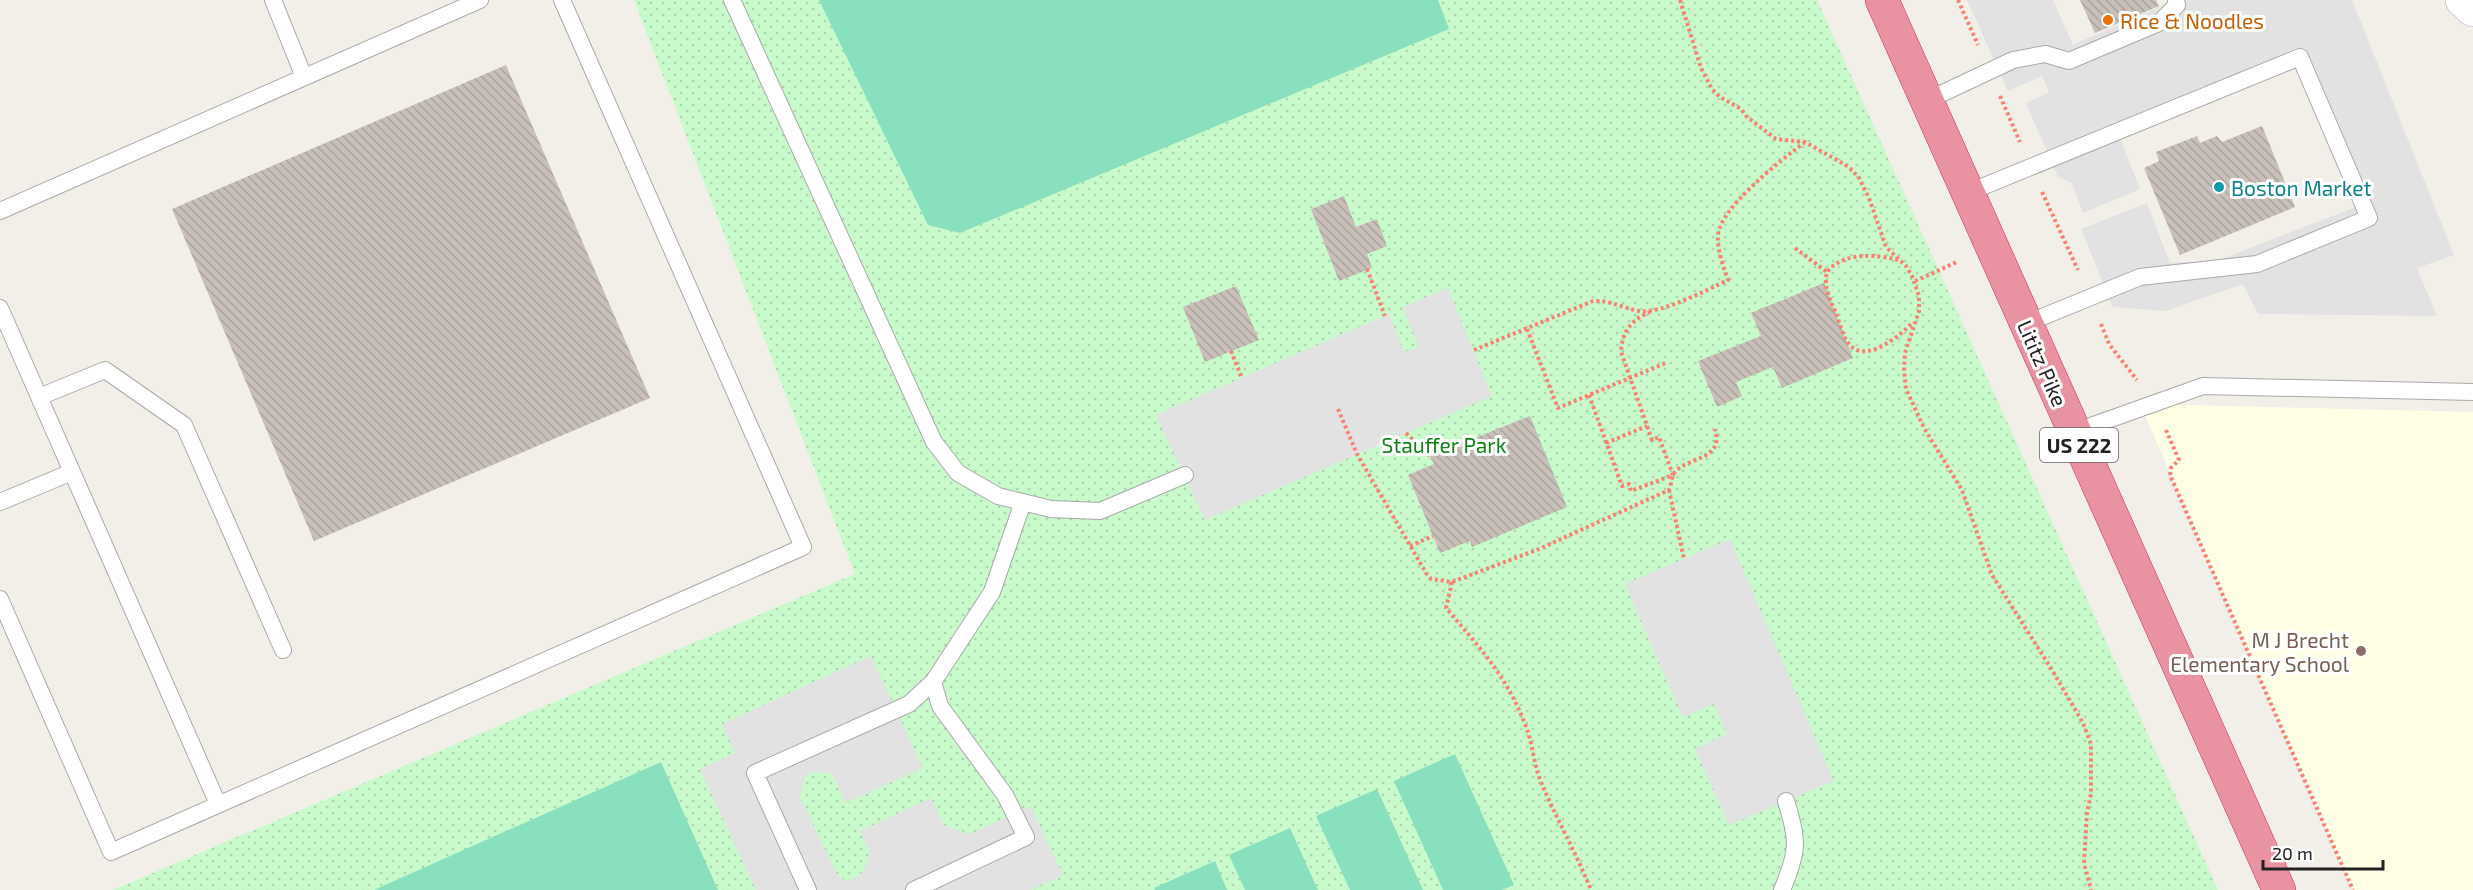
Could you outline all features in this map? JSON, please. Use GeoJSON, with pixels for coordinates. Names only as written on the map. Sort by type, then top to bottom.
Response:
{"type":"FeatureCollection","features":[{"type":"Feature","properties":{"kind":"highway","name":"Lititz Pike"},"geometry":{"type":"LineString","coordinates":[[1882,0],[2279,890]]}},
{"type":"Feature","properties":{"kind":"street"},"geometry":{"type":"LineString","coordinates":[[2462,0],[2473,10]]}},
{"type":"Feature","properties":{"kind":"lane"},"geometry":{"type":"LineString","coordinates":[[273,0],[304,77]]}},
{"type":"Feature","properties":{"kind":"lane"},"geometry":{"type":"LineString","coordinates":[[0,211],[480,0]]}},
{"type":"Feature","properties":{"kind":"lane"},"geometry":{"type":"LineString","coordinates":[[0,599],[111,852],[803,547],[562,0]]}},
{"type":"Feature","properties":{"kind":"lane"},"geometry":{"type":"LineString","coordinates":[[732,0],[934,442],[958,473],[998,496],[1051,509],[1100,511],[1185,475]]}},
{"type":"Feature","properties":{"kind":"lane"},"geometry":{"type":"LineString","coordinates":[[1926,101],[2013,60],[2045,54],[2069,61],[2159,23],[2177,5],[2176,0]]}},
{"type":"Feature","properties":{"kind":"lane"},"geometry":{"type":"LineString","coordinates":[[1967,193],[2300,57],[2369,218],[2257,264],[2140,278],[2025,324]]}},
{"type":"Feature","properties":{"kind":"lane"},"geometry":{"type":"LineString","coordinates":[[0,308],[218,804]]}},
{"type":"Feature","properties":{"kind":"lane"},"geometry":{"type":"LineString","coordinates":[[39,397],[105,370],[184,425],[283,650]]}},
{"type":"Feature","properties":{"kind":"lane"},"geometry":{"type":"LineString","coordinates":[[2074,432],[2203,386],[2473,392]]}},
{"type":"Feature","properties":{"kind":"lane"},"geometry":{"type":"LineString","coordinates":[[0,502],[72,472]]}},
{"type":"Feature","properties":{"kind":"lane"},"geometry":{"type":"LineString","coordinates":[[808,890],[755,773],[909,704],[933,682],[992,592],[1023,502]]}},
{"type":"Feature","properties":{"kind":"lane"},"geometry":{"type":"LineString","coordinates":[[914,890],[1026,837],[1005,795],[940,706],[933,682]]}},
{"type":"Feature","properties":{"kind":"lane"},"geometry":{"type":"LineString","coordinates":[[1782,890],[1794,861],[1795,829],[1786,801]]}},
{"type":"Feature","properties":{"kind":"path"},"geometry":{"type":"LineString","coordinates":[[1680,0],[1701,68],[1712,89],[1727,102],[1741,109],[1747,117],[1776,139],[1805,142],[1849,167],[1859,178],[1869,198],[1882,239],[1900,262]]}},
{"type":"Feature","properties":{"kind":"path"},"geometry":{"type":"LineString","coordinates":[[1958,0],[2109,344],[2155,403],[2179,460],[2171,468],[2170,475],[2353,890]]}},
{"type":"Feature","properties":{"kind":"path"},"geometry":{"type":"LineString","coordinates":[[1673,475],[1659,437],[1652,440],[1630,379],[1621,352],[1624,338],[1631,322],[1656,309],[1728,280],[1718,246],[1718,232],[1721,225],[1751,187],[1805,142]]}},
{"type":"Feature","properties":{"kind":"path"},"geometry":{"type":"LineString","coordinates":[[1795,248],[1827,272]]}},
{"type":"Feature","properties":{"kind":"path"},"geometry":{"type":"LineString","coordinates":[[1914,281],[1991,248]]}},
{"type":"Feature","properties":{"kind":"path"},"geometry":{"type":"LineString","coordinates":[[1914,322],[1896,339],[1886,344],[1864,351],[1855,350],[1849,345],[1829,297],[1825,284],[1827,272],[1839,261],[1854,257],[1896,259],[1906,266],[1914,281],[1919,296],[1919,311],[1905,353],[1906,389],[1924,428],[1962,490],[1992,575],[2052,670],[2083,723],[2091,744],[2091,794],[2086,822],[2084,863],[2091,890]]}},
{"type":"Feature","properties":{"kind":"path"},"geometry":{"type":"LineString","coordinates":[[1367,269],[1385,316]]}},
{"type":"Feature","properties":{"kind":"path"},"geometry":{"type":"LineString","coordinates":[[1474,350],[1593,301],[1605,301],[1641,311],[1656,309]]}},
{"type":"Feature","properties":{"kind":"path"},"geometry":{"type":"LineString","coordinates":[[1527,329],[1558,408],[1668,362]]}},
{"type":"Feature","properties":{"kind":"path"},"geometry":{"type":"LineString","coordinates":[[1231,351],[1242,378]]}},
{"type":"Feature","properties":{"kind":"path"},"geometry":{"type":"LineString","coordinates":[[1589,395],[1622,486],[1629,484],[1631,490],[1673,475]]}},
{"type":"Feature","properties":{"kind":"path"},"geometry":{"type":"LineString","coordinates":[[1338,409],[1357,454],[1431,579],[1452,582],[1539,549],[1669,490]]}},
{"type":"Feature","properties":{"kind":"path"},"geometry":{"type":"LineString","coordinates":[[1606,442],[1647,426]]}},
{"type":"Feature","properties":{"kind":"path"},"geometry":{"type":"LineString","coordinates":[[1684,559],[1669,490],[1673,475],[1678,468],[1706,456],[1714,447],[1717,435],[1715,429]]}},
{"type":"Feature","properties":{"kind":"path"},"geometry":{"type":"LineString","coordinates":[[1406,433],[1430,456]]}},
{"type":"Feature","properties":{"kind":"path"},"geometry":{"type":"LineString","coordinates":[[1410,546],[1433,536]]}},
{"type":"Feature","properties":{"kind":"path"},"geometry":{"type":"LineString","coordinates":[[1452,582],[1446,608],[1484,651],[1508,686],[1526,726],[1539,779],[1573,847],[1591,890]]}},
{"type":"Feature","properties":{"kind":"shaded area"},"geometry":{"type":"Polygon","coordinates":[[[1967,0],[2053,0],[2073,45],[2175,0],[2352,0],[2454,255],[2417,268],[2437,316],[2258,314],[2243,284],[2166,311],[2113,307],[2081,229],[2147,203],[2170,263],[2219,260],[2356,207],[2301,53],[2118,133],[2140,189],[2083,213],[2071,182],[2058,177],[2026,103],[2049,92],[2042,76],[2008,91],[1967,0]]]}},
{"type":"Feature","properties":{"kind":"shaded area"},"geometry":{"type":"Polygon","coordinates":[[[1448,288],[1492,396],[1205,520],[1156,415],[1389,314],[1404,352],[1419,347],[1403,307],[1448,288]]]}},
{"type":"Feature","properties":{"kind":"shaded area","name":"M J Brecht Elementary School"},"geometry":{"type":"Polygon","coordinates":[[[2140,404],[2473,412],[2473,890],[2353,890],[2140,404]]]}},
{"type":"Feature","properties":{"kind":"shaded area"},"geometry":{"type":"Polygon","coordinates":[[[1730,539],[1834,781],[1729,825],[1695,749],[1727,734],[1714,704],[1683,717],[1625,584],[1730,539]]]}},
{"type":"Feature","properties":{"kind":"shaded area"},"geometry":{"type":"Polygon","coordinates":[[[871,656],[923,768],[846,803],[832,774],[813,772],[805,777],[800,797],[838,876],[847,881],[858,877],[865,868],[870,852],[860,831],[931,798],[944,825],[970,834],[1031,806],[1063,875],[1030,890],[756,890],[700,769],[735,753],[722,724],[871,656]]]}},
{"type":"Feature","properties":{"kind":"green space","name":"Stauffer Park"},"geometry":{"type":"Polygon","coordinates":[[[634,0],[1817,0],[2218,890],[113,890],[855,574],[634,0]]]}},
{"type":"Feature","properties":{"kind":"green space"},"geometry":{"type":"Polygon","coordinates":[[[819,0],[1438,0],[1449,29],[960,233],[928,225],[819,0]]]}},
{"type":"Feature","properties":{"kind":"green space"},"geometry":{"type":"Polygon","coordinates":[[[1455,754],[1514,885],[1502,890],[1443,890],[1394,781],[1455,754]]]}},
{"type":"Feature","properties":{"kind":"green space"},"geometry":{"type":"Polygon","coordinates":[[[661,762],[718,890],[374,890],[661,762]]]}},
{"type":"Feature","properties":{"kind":"green space"},"geometry":{"type":"Polygon","coordinates":[[[1377,789],[1423,890],[1350,890],[1316,816],[1377,789]]]}},
{"type":"Feature","properties":{"kind":"green space"},"geometry":{"type":"Polygon","coordinates":[[[1290,828],[1318,890],[1245,890],[1229,855],[1290,828]]]}},
{"type":"Feature","properties":{"kind":"green space"},"geometry":{"type":"Polygon","coordinates":[[[1215,861],[1227,890],[1155,890],[1154,888],[1215,861]]]}},
{"type":"Feature","properties":{"kind":"building","name":"Rice & Noodles"},"geometry":{"type":"Polygon","coordinates":[[[2080,0],[2156,0],[2159,6],[2095,33],[2080,0]]]}},
{"type":"Feature","properties":{"kind":"building"},"geometry":{"type":"Polygon","coordinates":[[[506,65],[650,398],[314,541],[172,209],[506,65]]]}},
{"type":"Feature","properties":{"kind":"building","name":"Boston Market"},"geometry":{"type":"Polygon","coordinates":[[[2262,126],[2295,207],[2180,255],[2144,168],[2159,161],[2156,152],[2197,136],[2200,143],[2217,136],[2222,142],[2262,126]]]}},
{"type":"Feature","properties":{"kind":"building"},"geometry":{"type":"Polygon","coordinates":[[[1344,196],[1356,227],[1377,219],[1387,246],[1367,254],[1372,268],[1339,281],[1311,209],[1344,196]]]}},
{"type":"Feature","properties":{"kind":"building"},"geometry":{"type":"Polygon","coordinates":[[[1824,283],[1853,358],[1782,388],[1773,367],[1736,382],[1742,396],[1717,407],[1698,361],[1761,336],[1751,313],[1824,283]]]}},
{"type":"Feature","properties":{"kind":"building"},"geometry":{"type":"Polygon","coordinates":[[[1236,286],[1259,340],[1205,362],[1183,307],[1236,286]]]}},
{"type":"Feature","properties":{"kind":"building"},"geometry":{"type":"Polygon","coordinates":[[[1530,416],[1567,507],[1472,547],[1470,541],[1440,553],[1408,475],[1434,464],[1430,456],[1530,416]]]}},
{"type":"Feature","properties":{"kind":"place","name":"Rice & Noodles"},"geometry":{"type":"Point","coordinates":[2108,20]}},
{"type":"Feature","properties":{"kind":"place","name":"Boston Market"},"geometry":{"type":"Point","coordinates":[2219,187]}},
{"type":"Feature","properties":{"kind":"place","name":"M J Brecht Elementary School"},"geometry":{"type":"Point","coordinates":[2361,651]}}]}
